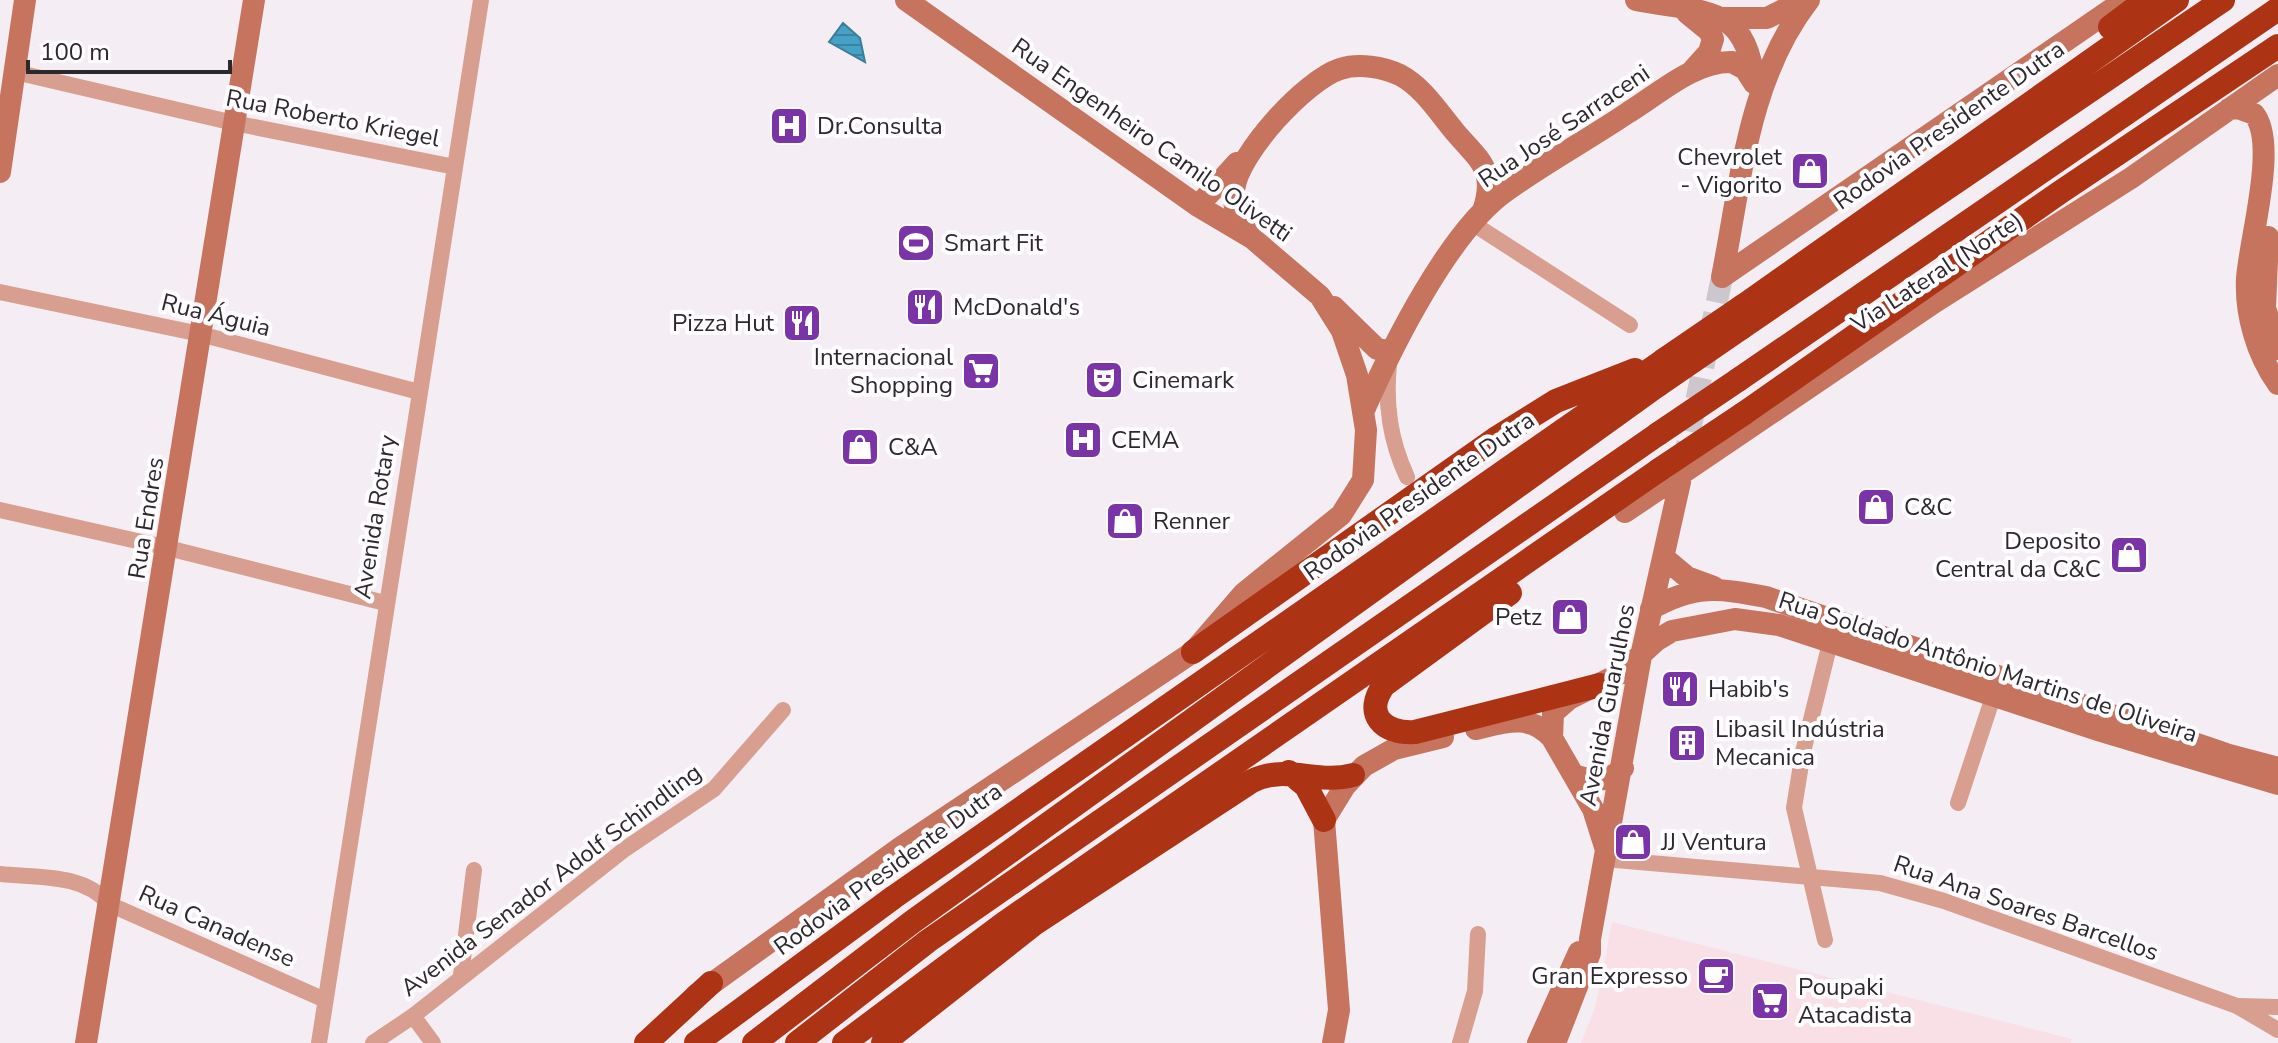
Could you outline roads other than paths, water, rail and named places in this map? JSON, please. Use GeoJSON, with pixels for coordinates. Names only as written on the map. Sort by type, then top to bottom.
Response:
{"type":"FeatureCollection","features":[{"type":"Feature","properties":{"kind":"highway"},"geometry":{"type":"LineString","coordinates":[[2027,103],[2043,81],[2073,54],[2146,0]]}},
{"type":"Feature","properties":{"kind":"highway","name":"Rodovia Presidente Dutra"},"geometry":{"type":"LineString","coordinates":[[1742,317],[2027,103],[2177,0]]}},
{"type":"Feature","properties":{"kind":"highway","name":"Rodovia Presidente Dutra"},"geometry":{"type":"LineString","coordinates":[[696,1043],[894,897],[1658,371],[2223,0]]}},
{"type":"Feature","properties":{"kind":"highway"},"geometry":{"type":"LineString","coordinates":[[797,1043],[941,932],[1658,434],[2278,9]]}},
{"type":"Feature","properties":{"kind":"highway"},"geometry":{"type":"LineString","coordinates":[[1869,290],[1883,289],[1932,258],[2278,24]]}},
{"type":"Feature","properties":{"kind":"highway"},"geometry":{"type":"LineString","coordinates":[[844,1043],[1003,924],[1661,477],[1743,414],[2059,193],[2278,46]]}},
{"type":"Feature","properties":{"kind":"highway"},"geometry":{"type":"LineString","coordinates":[[1193,652],[1495,439],[1556,401],[1603,381],[1658,371]]}},
{"type":"Feature","properties":{"kind":"highway","name":"Rodovia Presidente Dutra"},"geometry":{"type":"LineString","coordinates":[[754,1043],[912,922],[1658,371]]}},
{"type":"Feature","properties":{"kind":"highway"},"geometry":{"type":"LineString","coordinates":[[1600,685],[1415,732],[1389,730],[1380,723],[1376,701],[1384,685],[1625,512],[1661,477]]}},
{"type":"Feature","properties":{"kind":"highway"},"geometry":{"type":"LineString","coordinates":[[1289,772],[1306,786],[1324,820]]}},
{"type":"Feature","properties":{"kind":"highway"},"geometry":{"type":"LineString","coordinates":[[883,1043],[1034,924],[1252,781],[1264,775],[1289,772],[1323,779],[1353,775]]}},
{"type":"Feature","properties":{"kind":"highway"},"geometry":{"type":"LineString","coordinates":[[646,1043],[711,983]]}},
{"type":"Feature","properties":{"kind":"street"},"geometry":{"type":"LineString","coordinates":[[0,172],[25,0]]}},
{"type":"Feature","properties":{"kind":"street","name":"Rua Endres"},"geometry":{"type":"LineString","coordinates":[[86,1043],[254,0]]}},
{"type":"Feature","properties":{"kind":"street","name":"Avenida Rotary"},"geometry":{"type":"LineString","coordinates":[[319,1043],[481,0]]}},
{"type":"Feature","properties":{"kind":"street","name":"Rua Engenheiro Camilo Olivetti"},"geometry":{"type":"LineString","coordinates":[[636,1043],[711,983],[900,848],[1193,652],[1244,593],[1352,502],[1363,480],[1366,463],[1364,410],[1351,351],[1320,296],[1252,238],[1198,206],[906,0]]}},
{"type":"Feature","properties":{"kind":"street"},"geometry":{"type":"LineString","coordinates":[[1636,0],[1721,18],[1767,18],[1803,0]]}},
{"type":"Feature","properties":{"kind":"street"},"geometry":{"type":"LineString","coordinates":[[1809,0],[1781,39],[1755,111],[1722,277],[2125,0]]}},
{"type":"Feature","properties":{"kind":"street","name":"Rua José Sarraceni"},"geometry":{"type":"LineString","coordinates":[[1364,410],[1390,351],[1478,217],[1505,191],[1691,73],[1709,52],[1713,39],[1700,22],[1680,9]]}},
{"type":"Feature","properties":{"kind":"street"},"geometry":{"type":"LineString","coordinates":[[1721,18],[1735,25],[1746,41],[1754,83],[1755,111]]}},
{"type":"Feature","properties":{"kind":"street","name":"Rua José Sarraceni"},"geometry":{"type":"LineString","coordinates":[[1691,73],[1732,62],[1745,69],[1754,83]]}},
{"type":"Feature","properties":{"kind":"street"},"geometry":{"type":"LineString","coordinates":[[1198,206],[1322,78],[1343,68],[1368,67],[1410,81],[1487,169],[1506,177],[1529,177]]}},
{"type":"Feature","properties":{"kind":"street","name":"Rua Roberto Kriegel"},"geometry":{"type":"LineString","coordinates":[[15,72],[234,123],[455,167]]}},
{"type":"Feature","properties":{"kind":"street","name":"Via Lateral (Norte)"},"geometry":{"type":"LineString","coordinates":[[1625,512],[1935,302],[2131,178],[2278,75]]}},
{"type":"Feature","properties":{"kind":"street"},"geometry":{"type":"LineString","coordinates":[[2229,109],[2238,108],[2254,114],[2267,139],[2248,294],[2257,343],[2278,384]]}},
{"type":"Feature","properties":{"kind":"street"},"geometry":{"type":"LineString","coordinates":[[1252,238],[1236,213],[1233,192],[1254,145]]}},
{"type":"Feature","properties":{"kind":"street"},"geometry":{"type":"LineString","coordinates":[[2278,164],[2264,290],[2267,316],[2278,349]]}},
{"type":"Feature","properties":{"kind":"street"},"geometry":{"type":"LineString","coordinates":[[1487,169],[1491,189],[1478,217],[1630,325]]}},
{"type":"Feature","properties":{"kind":"street","name":"Rua Águia"},"geometry":{"type":"LineString","coordinates":[[0,292],[200,334],[419,392]]}},
{"type":"Feature","properties":{"kind":"street"},"geometry":{"type":"LineString","coordinates":[[1320,296],[1351,320],[1377,349],[1390,351],[1388,420],[1396,453],[1407,477]]}},
{"type":"Feature","properties":{"kind":"street","name":"Avenida Guarulhos"},"geometry":{"type":"LineString","coordinates":[[1555,1043],[1587,966],[1641,656],[1663,557],[1661,477]]}},
{"type":"Feature","properties":{"kind":"street"},"geometry":{"type":"LineString","coordinates":[[0,510],[168,548],[385,603]]}},
{"type":"Feature","properties":{"kind":"street"},"geometry":{"type":"LineString","coordinates":[[1663,557],[1687,577],[1715,588]]}},
{"type":"Feature","properties":{"kind":"street","name":"Rua Soldado Antônio Martins de Oliveira"},"geometry":{"type":"LineString","coordinates":[[1651,609],[1685,593],[1715,588],[1766,597],[2226,754],[2278,768]]}},
{"type":"Feature","properties":{"kind":"street"},"geometry":{"type":"LineString","coordinates":[[1761,620],[1766,597]]}},
{"type":"Feature","properties":{"kind":"street","name":"Rua Soldado Antônio Martins de Oliveira"},"geometry":{"type":"LineString","coordinates":[[1552,738],[1550,721],[1559,705],[1621,673],[1672,631],[1735,619],[1761,620],[2222,770],[2278,784]]}},
{"type":"Feature","properties":{"kind":"street"},"geometry":{"type":"LineString","coordinates":[[1825,940],[1794,808],[1803,752],[1830,643]]}},
{"type":"Feature","properties":{"kind":"street"},"geometry":{"type":"LineString","coordinates":[[1920,673],[1927,650]]}},
{"type":"Feature","properties":{"kind":"street"},"geometry":{"type":"LineString","coordinates":[[1958,803],[1993,697]]}},
{"type":"Feature","properties":{"kind":"street","name":"Avenida Senador Adolf Schindling"},"geometry":{"type":"LineString","coordinates":[[373,1043],[413,1016],[461,975],[625,849],[714,789],[783,710]]}},
{"type":"Feature","properties":{"kind":"street"},"geometry":{"type":"LineString","coordinates":[[1333,1043],[1339,1010],[1324,820],[1353,775],[1394,749],[1504,722],[1532,722],[1552,738],[1577,776],[1593,809],[1605,854]]}},
{"type":"Feature","properties":{"kind":"street"},"geometry":{"type":"LineString","coordinates":[[1577,776],[1594,781],[1607,780],[1623,768]]}},
{"type":"Feature","properties":{"kind":"street","name":"Rua Ana Soares Barcellos"},"geometry":{"type":"LineString","coordinates":[[1605,854],[1812,875],[1912,891],[2237,1006]]}},
{"type":"Feature","properties":{"kind":"street"},"geometry":{"type":"LineString","coordinates":[[461,975],[474,870]]}},
{"type":"Feature","properties":{"kind":"street","name":"Rua Canadense"},"geometry":{"type":"LineString","coordinates":[[0,874],[78,882],[100,893],[109,904],[325,1000]]}},
{"type":"Feature","properties":{"kind":"street"},"geometry":{"type":"LineString","coordinates":[[1460,1043],[1475,991],[1478,934]]}},
{"type":"Feature","properties":{"kind":"street","name":"Avenida Guarulhos"},"geometry":{"type":"LineString","coordinates":[[1538,1043],[1574,962],[1590,939]]}},
{"type":"Feature","properties":{"kind":"street"},"geometry":{"type":"LineString","coordinates":[[2237,1006],[2278,1007]]}},
{"type":"Feature","properties":{"kind":"street"},"geometry":{"type":"LineString","coordinates":[[2237,1006],[2278,1030]]}},
{"type":"Feature","properties":{"kind":"street"},"geometry":{"type":"LineString","coordinates":[[413,1016],[433,1043]]}},
{"type":"Feature","properties":{"kind":"water"},"geometry":{"type":"Polygon","coordinates":[[[843,23],[860,38],[865,62],[829,42],[843,23]]]}},
{"type":"Feature","properties":{"kind":"tunnel"},"geometry":{"type":"LineString","coordinates":[[1683,464],[1722,277]]}},
{"type":"Feature","properties":{"kind":"place","name":"Dr.Consulta"},"geometry":{"type":"Point","coordinates":[789,126]}},
{"type":"Feature","properties":{"kind":"place","name":"Chevrolet - Vigorito"},"geometry":{"type":"Point","coordinates":[1810,171]}},
{"type":"Feature","properties":{"kind":"place","name":"Smart Fit"},"geometry":{"type":"Point","coordinates":[916,243]}},
{"type":"Feature","properties":{"kind":"place","name":"McDonald's"},"geometry":{"type":"Point","coordinates":[925,307]}},
{"type":"Feature","properties":{"kind":"place","name":"Pizza Hut"},"geometry":{"type":"Point","coordinates":[802,323]}},
{"type":"Feature","properties":{"kind":"place","name":"Internacional Shopping"},"geometry":{"type":"Point","coordinates":[981,371]}},
{"type":"Feature","properties":{"kind":"place","name":"Cinemark"},"geometry":{"type":"Point","coordinates":[1104,380]}},
{"type":"Feature","properties":{"kind":"place","name":"CEMA"},"geometry":{"type":"Point","coordinates":[1083,440]}},
{"type":"Feature","properties":{"kind":"place","name":"C&A"},"geometry":{"type":"Point","coordinates":[860,447]}},
{"type":"Feature","properties":{"kind":"place","name":"C&C"},"geometry":{"type":"Point","coordinates":[1876,507]}},
{"type":"Feature","properties":{"kind":"place","name":"Renner"},"geometry":{"type":"Point","coordinates":[1125,521]}},
{"type":"Feature","properties":{"kind":"place","name":"Deposito Central da C&C"},"geometry":{"type":"Point","coordinates":[2129,555]}},
{"type":"Feature","properties":{"kind":"place","name":"Petz"},"geometry":{"type":"Point","coordinates":[1570,617]}},
{"type":"Feature","properties":{"kind":"place","name":"Habib's"},"geometry":{"type":"Point","coordinates":[1680,689]}},
{"type":"Feature","properties":{"kind":"place","name":"Libasil Indústria Mecanica"},"geometry":{"type":"Point","coordinates":[1687,743]}},
{"type":"Feature","properties":{"kind":"place","name":"JJ Ventura"},"geometry":{"type":"Point","coordinates":[1633,842]}},
{"type":"Feature","properties":{"kind":"place","name":"Gran Expresso"},"geometry":{"type":"Point","coordinates":[1716,976]}},
{"type":"Feature","properties":{"kind":"place","name":"Poupaki Atacadista"},"geometry":{"type":"Point","coordinates":[1770,1001]}}]}
